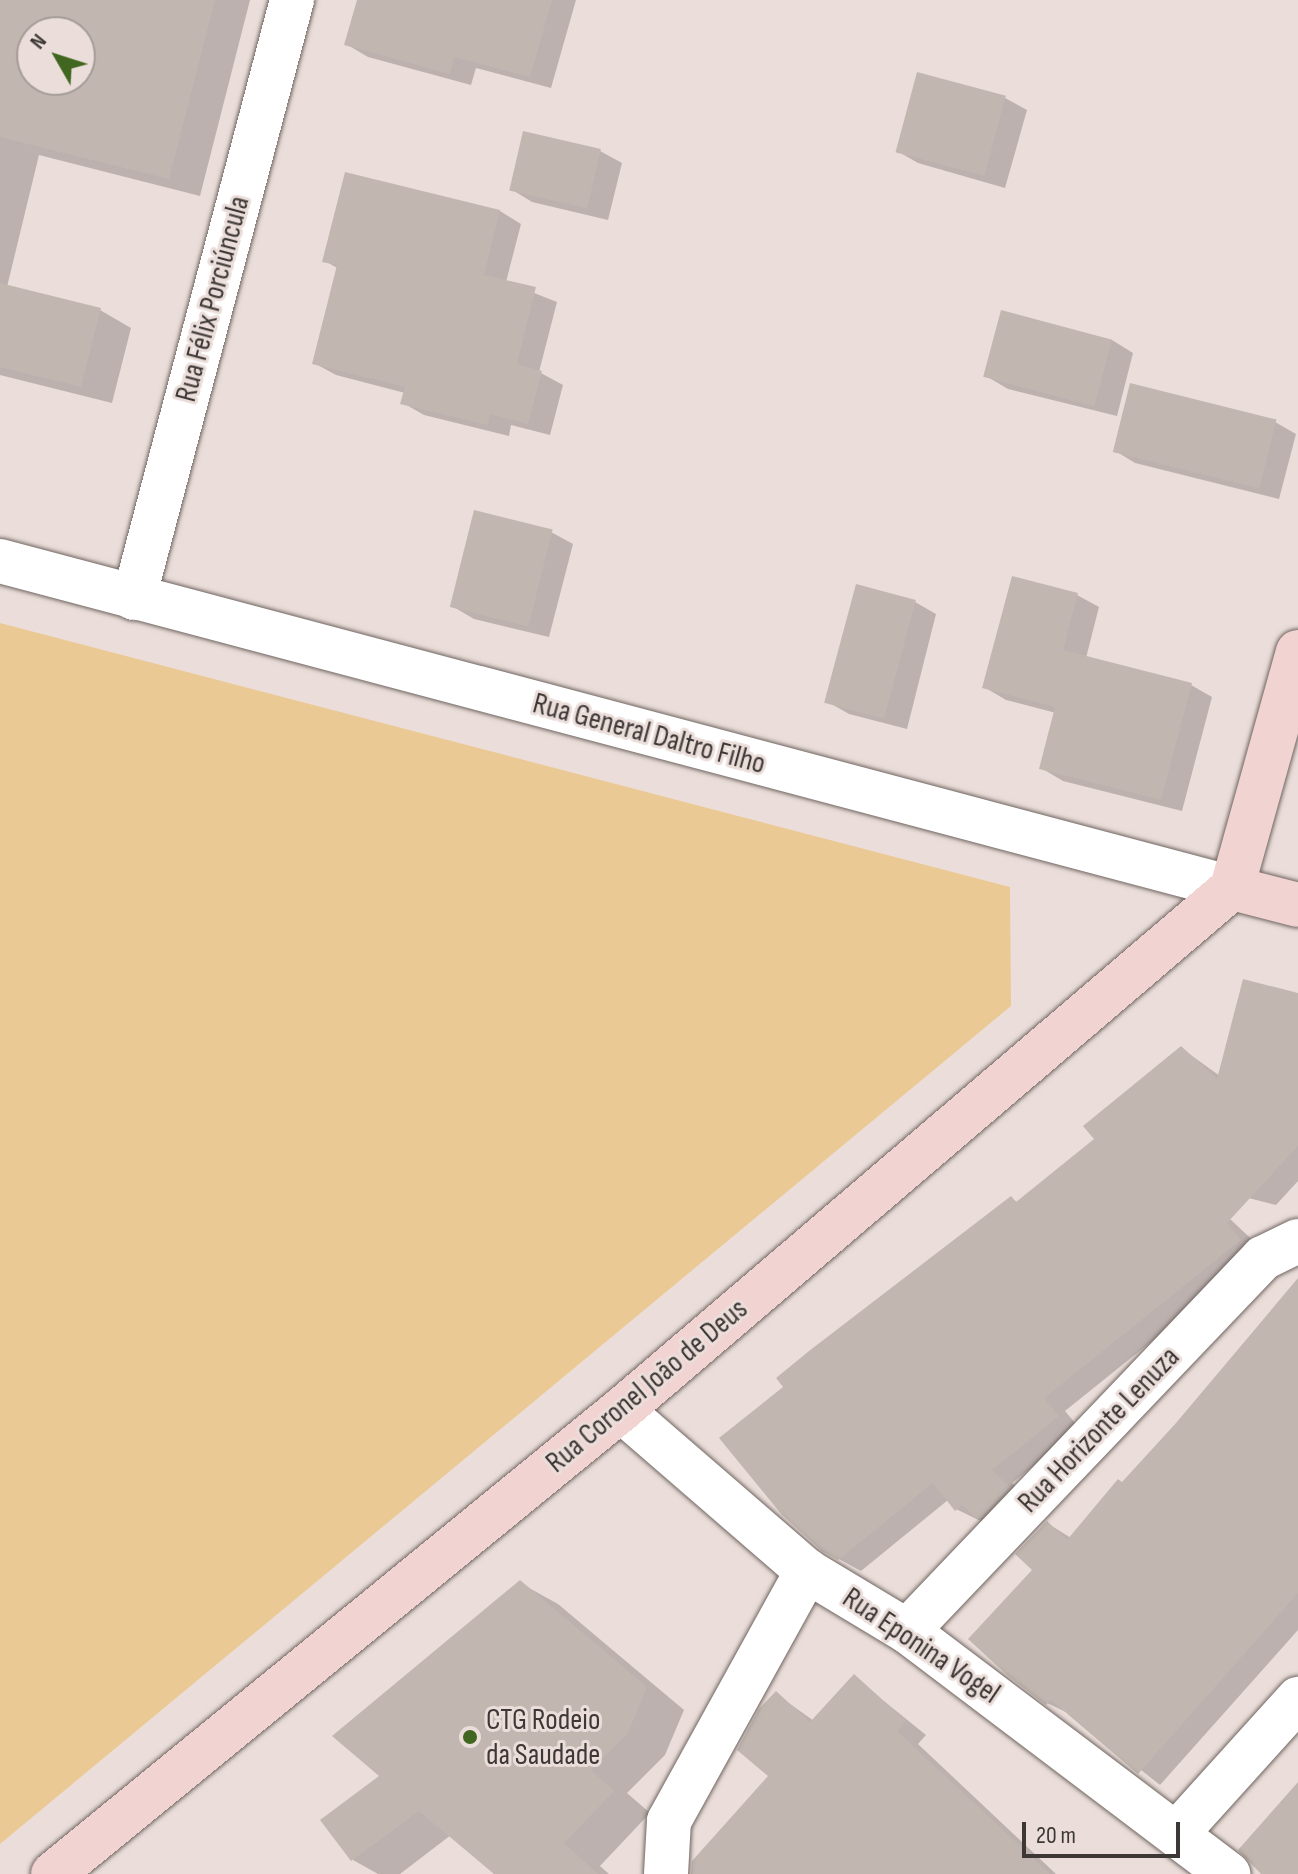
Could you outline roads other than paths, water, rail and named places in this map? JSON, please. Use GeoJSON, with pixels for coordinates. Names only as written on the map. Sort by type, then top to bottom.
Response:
{"type":"FeatureCollection","features":[{"type":"Feature","properties":{"kind":"street","name":"Rua Félix Porciúncula"},"geometry":{"type":"LineString","coordinates":[[134,598],[292,0]]}},
{"type":"Feature","properties":{"kind":"street","name":"Rua General Daltro Filho"},"geometry":{"type":"LineString","coordinates":[[0,561],[1298,905]]}},
{"type":"Feature","properties":{"kind":"street"},"geometry":{"type":"LineString","coordinates":[[1232,888],[1298,652]]}},
{"type":"Feature","properties":{"kind":"street","name":"Rua Coronel João de Deus"},"geometry":{"type":"LineString","coordinates":[[53,1874],[621,1410],[1232,888]]}},
{"type":"Feature","properties":{"kind":"street","name":"Rua Horizonte Lenuza"},"geometry":{"type":"LineString","coordinates":[[907,1631],[1263,1258],[1298,1241]]}},
{"type":"Feature","properties":{"kind":"street","name":"Rua Eponina Vogel"},"geometry":{"type":"LineString","coordinates":[[621,1410],[807,1571],[907,1631],[1228,1874]]}},
{"type":"Feature","properties":{"kind":"street"},"geometry":{"type":"LineString","coordinates":[[666,1874],[669,1821],[807,1571]]}},
{"type":"Feature","properties":{"kind":"street"},"geometry":{"type":"LineString","coordinates":[[1177,1833],[1298,1699]]}},
{"type":"Feature","properties":{"kind":"place","name":"CTG Rodeio da Saudade"},"geometry":{"type":"Point","coordinates":[470,1737]}}]}
